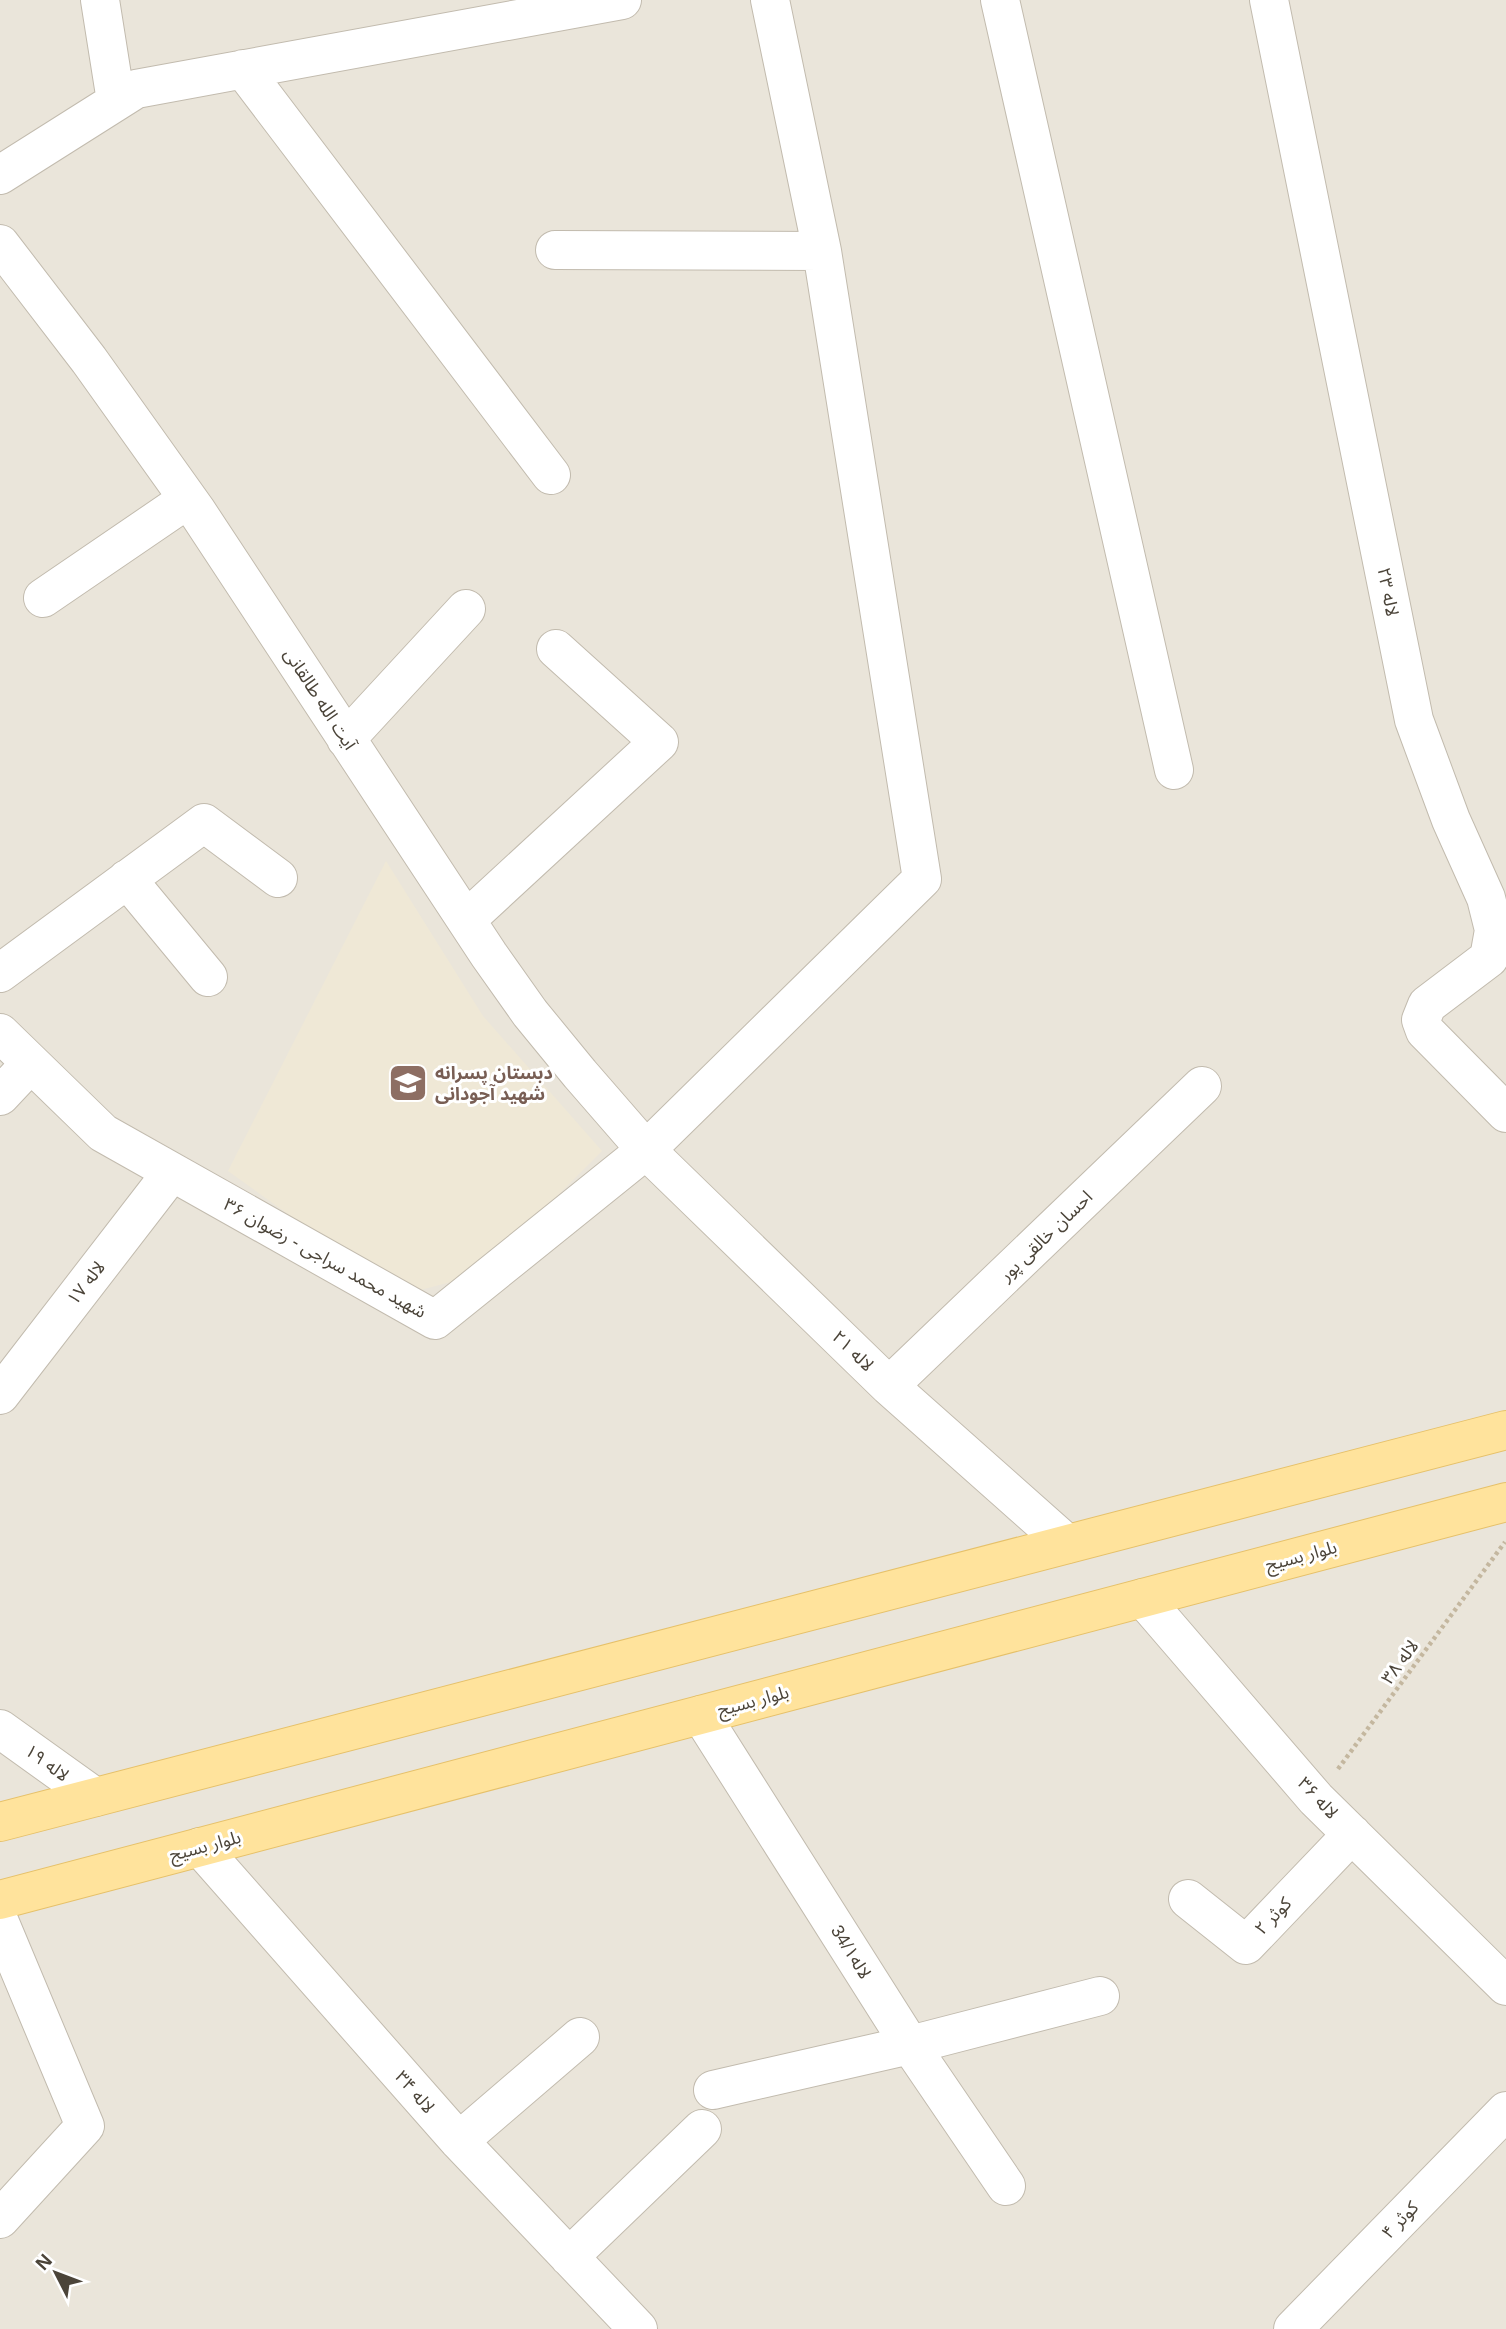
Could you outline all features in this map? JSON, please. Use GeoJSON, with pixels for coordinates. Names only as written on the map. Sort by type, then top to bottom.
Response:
{"type":"FeatureCollection","features":[{"type":"Feature","properties":{"kind":"main road"},"geometry":{"type":"LineString","coordinates":[[0,1822],[1506,1430]]}},
{"type":"Feature","properties":{"kind":"main road","name":"بلوار بسیج"},"geometry":{"type":"LineString","coordinates":[[0,1900],[1506,1502]]}},
{"type":"Feature","properties":{"kind":"street"},"geometry":{"type":"LineString","coordinates":[[100,0],[116,101]]}},
{"type":"Feature","properties":{"kind":"street"},"geometry":{"type":"LineString","coordinates":[[0,175],[136,89],[621,0]]}},
{"type":"Feature","properties":{"kind":"street"},"geometry":{"type":"LineString","coordinates":[[646,1150],[922,879],[822,251],[771,0]]}},
{"type":"Feature","properties":{"kind":"street"},"geometry":{"type":"LineString","coordinates":[[1000,0],[1174,770]]}},
{"type":"Feature","properties":{"kind":"street","name":"لاله ۲۳"},"geometry":{"type":"LineString","coordinates":[[1269,0],[1414,720],[1451,820],[1486,898],[1494,930],[1489,958],[1427,1005],[1421,1020],[1425,1031],[1506,1113]]}},
{"type":"Feature","properties":{"kind":"street"},"geometry":{"type":"LineString","coordinates":[[243,69],[551,475]]}},
{"type":"Feature","properties":{"kind":"street","name":"آیت الله طالقانی"},"geometry":{"type":"LineString","coordinates":[[0,244],[89,360],[188,499],[530,1013],[646,1150]]}},
{"type":"Feature","properties":{"kind":"street"},"geometry":{"type":"LineString","coordinates":[[555,250],[822,251]]}},
{"type":"Feature","properties":{"kind":"street"},"geometry":{"type":"LineString","coordinates":[[43,598],[188,499]]}},
{"type":"Feature","properties":{"kind":"street"},"geometry":{"type":"LineString","coordinates":[[346,739],[466,610]]}},
{"type":"Feature","properties":{"kind":"street"},"geometry":{"type":"LineString","coordinates":[[466,920],[659,742],[556,649]]}},
{"type":"Feature","properties":{"kind":"street"},"geometry":{"type":"LineString","coordinates":[[0,974],[204,823],[278,878]]}},
{"type":"Feature","properties":{"kind":"street"},"geometry":{"type":"LineString","coordinates":[[127,879],[208,977]]}},
{"type":"Feature","properties":{"kind":"street","name":"شهید محمد سراجی - رضوان ۳۶"},"geometry":{"type":"LineString","coordinates":[[0,1033],[103,1133],[435,1320],[646,1150]]}},
{"type":"Feature","properties":{"kind":"street"},"geometry":{"type":"LineString","coordinates":[[0,1096],[31,1063]]}},
{"type":"Feature","properties":{"kind":"street","name":"احسان خالقی پور"},"geometry":{"type":"LineString","coordinates":[[890,1386],[1202,1086]]}},
{"type":"Feature","properties":{"kind":"street","name":"لاله ۲۱"},"geometry":{"type":"LineString","coordinates":[[646,1150],[890,1386],[1067,1544]]}},
{"type":"Feature","properties":{"kind":"street","name":"لاله ۱۷"},"geometry":{"type":"LineString","coordinates":[[0,1395],[172,1172]]}},
{"type":"Feature","properties":{"kind":"street","name":"لاله ۳۶"},"geometry":{"type":"LineString","coordinates":[[1143,1598],[1316,1798],[1501,1969]]}},
{"type":"Feature","properties":{"kind":"street","name":"لاله34/۱"},"geometry":{"type":"LineString","coordinates":[[701,1715],[910,2045],[1006,2186]]}},
{"type":"Feature","properties":{"kind":"street","name":"لاله ۱۹"},"geometry":{"type":"LineString","coordinates":[[0,1729],[94,1797]]}},
{"type":"Feature","properties":{"kind":"street","name":"کوثر ۲"},"geometry":{"type":"LineString","coordinates":[[1188,1899],[1246,1945],[1352,1834]]}},
{"type":"Feature","properties":{"kind":"street","name":"لاله ۳۴"},"geometry":{"type":"LineString","coordinates":[[200,1847],[459,2141],[638,2329]]}},
{"type":"Feature","properties":{"kind":"street"},"geometry":{"type":"LineString","coordinates":[[0,1923],[85,2126],[0,2218]]}},
{"type":"Feature","properties":{"kind":"street"},"geometry":{"type":"LineString","coordinates":[[713,2090],[910,2045],[1100,1996]]}},
{"type":"Feature","properties":{"kind":"street"},"geometry":{"type":"LineString","coordinates":[[459,2141],[580,2036]]}},
{"type":"Feature","properties":{"kind":"street","name":"کوثر ۴"},"geometry":{"type":"LineString","coordinates":[[1293,2329],[1506,2110]]}},
{"type":"Feature","properties":{"kind":"street"},"geometry":{"type":"LineString","coordinates":[[569,2257],[702,2129]]}},
{"type":"Feature","properties":{"kind":"path","name":"لاله ۳۸"},"geometry":{"type":"LineString","coordinates":[[1316,1798],[1506,1541]]}},
{"type":"Feature","properties":{"kind":"shaded area"},"geometry":{"type":"Polygon","coordinates":[[[0,0],[1506,0],[1506,2329],[0,2329],[0,0]]]}},
{"type":"Feature","properties":{"kind":"shaded area","name":"دبستان پسرانه شهید آجودانی"},"geometry":{"type":"Polygon","coordinates":[[[386,861],[483,1016],[602,1151],[478,1275],[401,1295],[228,1171],[386,861]]]}},
{"type":"Feature","properties":{"kind":"place","name":"دبستان پسرانه شهید آجودانی"},"geometry":{"type":"Point","coordinates":[408,1083]}}]}
